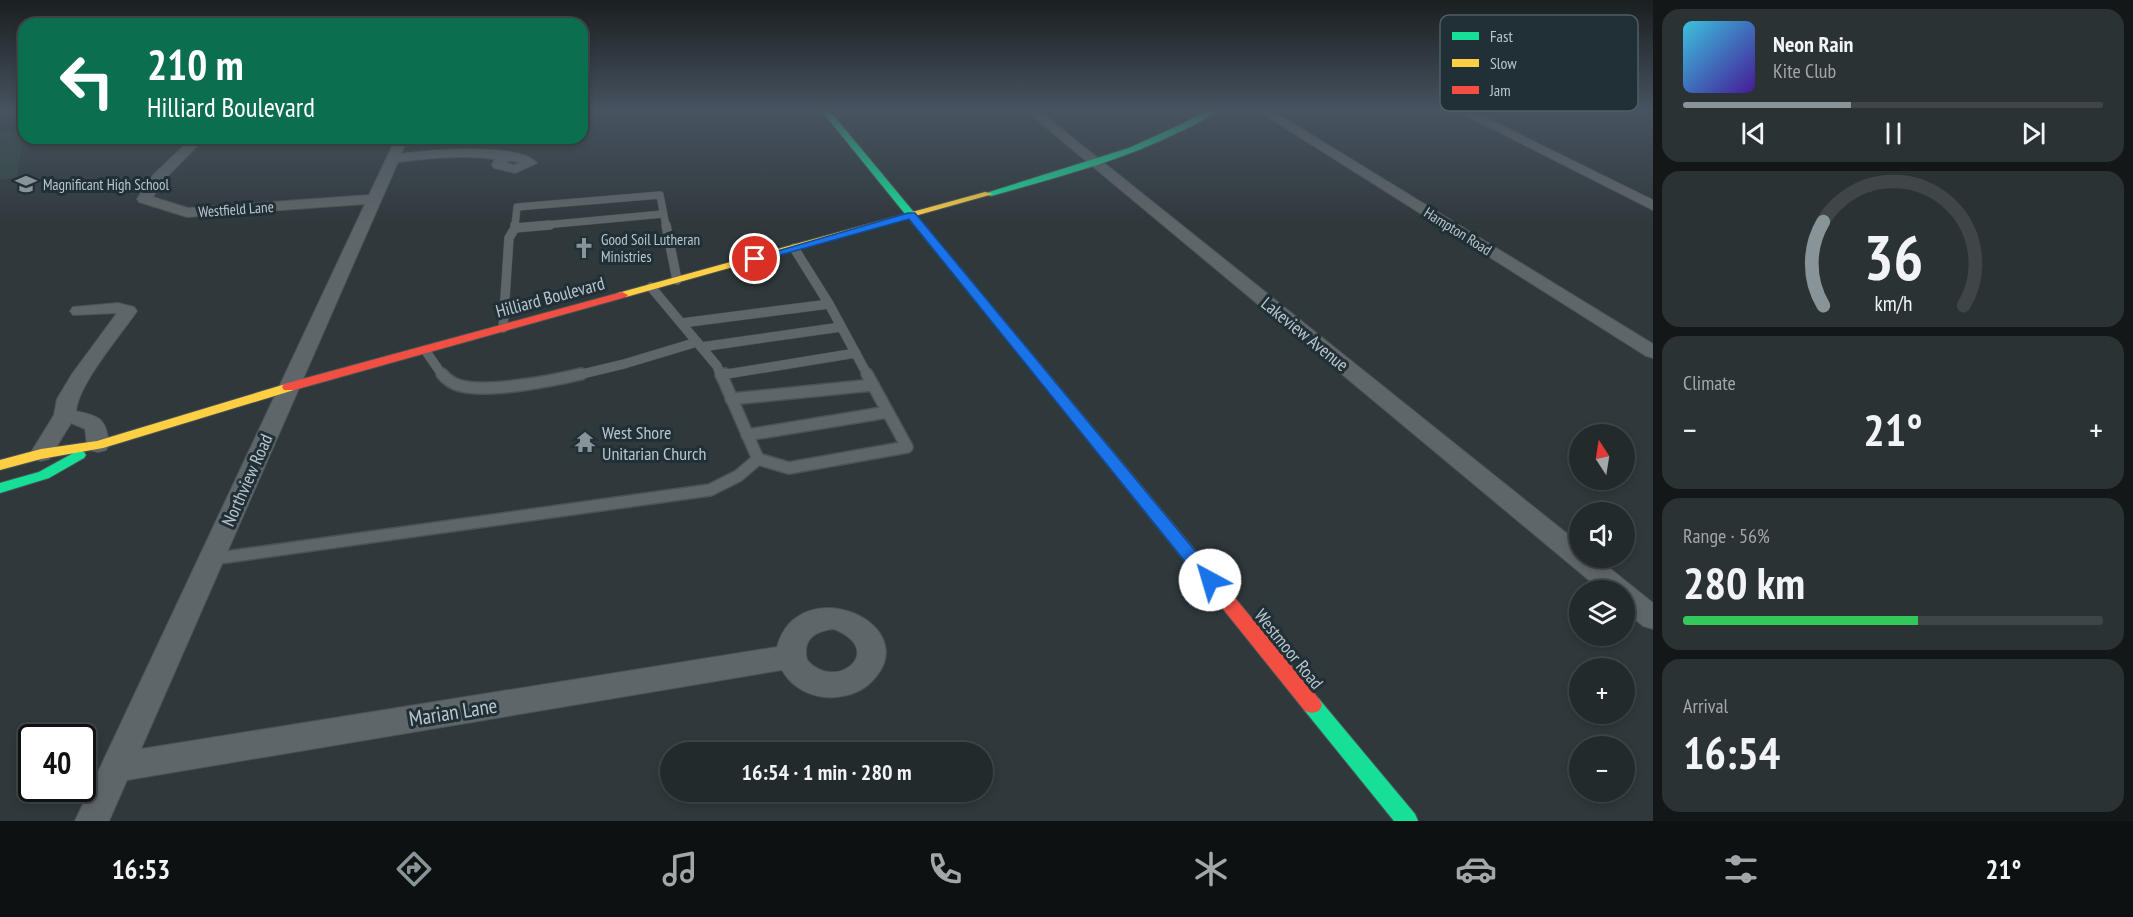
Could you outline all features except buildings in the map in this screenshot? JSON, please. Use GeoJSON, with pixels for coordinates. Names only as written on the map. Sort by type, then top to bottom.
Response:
{"type":"FeatureCollection","features":[{"type":"Feature","properties":{"kind":"main road","name":"Westmoor Road"},"geometry":{"type":"LineString","coordinates":[[856,148],[1407,821]]}},
{"type":"Feature","properties":{"kind":"main road","name":"Hilliard Boulevard"},"geometry":{"type":"LineString","coordinates":[[0,465],[40,454],[98,445],[289,387],[1096,164],[1135,148]]}},
{"type":"Feature","properties":{"kind":"main road","name":"Hilliard Boulevard"},"geometry":{"type":"LineString","coordinates":[[0,488],[44,475],[98,445]]}},
{"type":"Feature","properties":{"kind":"street","name":"Westfield Lane"},"geometry":{"type":"LineString","coordinates":[[188,148],[157,179],[144,199],[187,213],[376,199]]}},
{"type":"Feature","properties":{"kind":"street","name":"Northview Road"},"geometry":{"type":"LineString","coordinates":[[92,821],[397,148]]}},
{"type":"Feature","properties":{"kind":"street","name":"Lakeview Avenue"},"geometry":{"type":"LineString","coordinates":[[1077,148],[1569,549]]}},
{"type":"Feature","properties":{"kind":"street","name":"Hampton Road"},"geometry":{"type":"LineString","coordinates":[[1325,148],[1653,352]]}},
{"type":"Feature","properties":{"kind":"street"},"geometry":{"type":"LineString","coordinates":[[1538,148],[1653,206]]}},
{"type":"Feature","properties":{"kind":"street"},"geometry":{"type":"LineString","coordinates":[[392,159],[452,152],[468,152],[502,158]]}},
{"type":"Feature","properties":{"kind":"street"},"geometry":{"type":"LineString","coordinates":[[40,454],[65,416],[68,399],[82,374],[128,311],[118,308],[79,311]]}},
{"type":"Feature","properties":{"kind":"street"},"geometry":{"type":"LineString","coordinates":[[65,416],[90,421],[96,427],[98,445]]}},
{"type":"Feature","properties":{"kind":"street","name":"Lakeview Avenue"},"geometry":{"type":"LineString","coordinates":[[1592,568],[1607,580]]}},
{"type":"Feature","properties":{"kind":"street"},"geometry":{"type":"LineString","coordinates":[[1635,603],[1653,618]]}},
{"type":"Feature","properties":{"kind":"street","name":"Marian Lane"},"geometry":{"type":"LineString","coordinates":[[116,767],[790,657]]}},
{"type":"Feature","properties":{"kind":"lane"},"geometry":{"type":"LineString","coordinates":[[503,328],[509,238],[515,228],[517,207],[660,195],[677,280]]}},
{"type":"Feature","properties":{"kind":"lane"},"geometry":{"type":"LineString","coordinates":[[515,228],[663,214]]}},
{"type":"Feature","properties":{"kind":"lane"},"geometry":{"type":"LineString","coordinates":[[651,287],[717,366],[758,459],[789,468],[908,447],[829,304],[794,248]]}},
{"type":"Feature","properties":{"kind":"lane"},"geometry":{"type":"LineString","coordinates":[[682,323],[829,304]]}},
{"type":"Feature","properties":{"kind":"lane"},"geometry":{"type":"LineString","coordinates":[[424,350],[443,378],[457,385],[479,387],[571,378],[699,344],[842,327]]}},
{"type":"Feature","properties":{"kind":"lane"},"geometry":{"type":"LineString","coordinates":[[721,375],[856,353]]}},
{"type":"Feature","properties":{"kind":"lane"},"geometry":{"type":"LineString","coordinates":[[731,399],[873,385]]}},
{"type":"Feature","properties":{"kind":"lane"},"geometry":{"type":"LineString","coordinates":[[747,435],[888,412]]}},
{"type":"Feature","properties":{"kind":"lane"},"geometry":{"type":"LineString","coordinates":[[211,559],[710,490],[738,476],[758,459]]}},
{"type":"Feature","properties":{"kind":"green space"},"geometry":{"type":"Polygon","coordinates":[[[0,148],[21,148],[17,177],[0,180],[0,148]]]}},
{"type":"Feature","properties":{"kind":"traffic: fast"},"geometry":{"type":"LineString","coordinates":[[856,148],[1016,343]]}},
{"type":"Feature","properties":{"kind":"traffic: fast"},"geometry":{"type":"LineString","coordinates":[[988,194],[1136,148]]}},
{"type":"Feature","properties":{"kind":"traffic: fast"},"geometry":{"type":"LineString","coordinates":[[0,488],[44,475],[79,455]]}},
{"type":"Feature","properties":{"kind":"traffic: fast"},"geometry":{"type":"LineString","coordinates":[[1312,705],[1407,821]]}},
{"type":"Feature","properties":{"kind":"traffic: slow"},"geometry":{"type":"LineString","coordinates":[[622,295],[988,194]]}},
{"type":"Feature","properties":{"kind":"traffic: slow"},"geometry":{"type":"LineString","coordinates":[[0,465],[41,454],[98,445],[289,387]]}},
{"type":"Feature","properties":{"kind":"traffic: jam"},"geometry":{"type":"LineString","coordinates":[[289,387],[622,295]]}},
{"type":"Feature","properties":{"kind":"traffic: jam"},"geometry":{"type":"LineString","coordinates":[[1016,343],[1312,705]]}},
{"type":"Feature","properties":{"kind":"place","name":"Magnificant High School"},"geometry":{"type":"Point","coordinates":[26,184]}},
{"type":"Feature","properties":{"kind":"place","name":"Good Soil Lutheran Ministries"},"geometry":{"type":"Point","coordinates":[584,248]}},
{"type":"Feature","properties":{"kind":"place","name":"West Shore Unitarian Church"},"geometry":{"type":"Point","coordinates":[585,442]}},
{"type":"Feature","properties":{"kind":"route"},"geometry":{"type":"LineString","coordinates":[[755,259],[911,216],[1210,580]]}}]}
